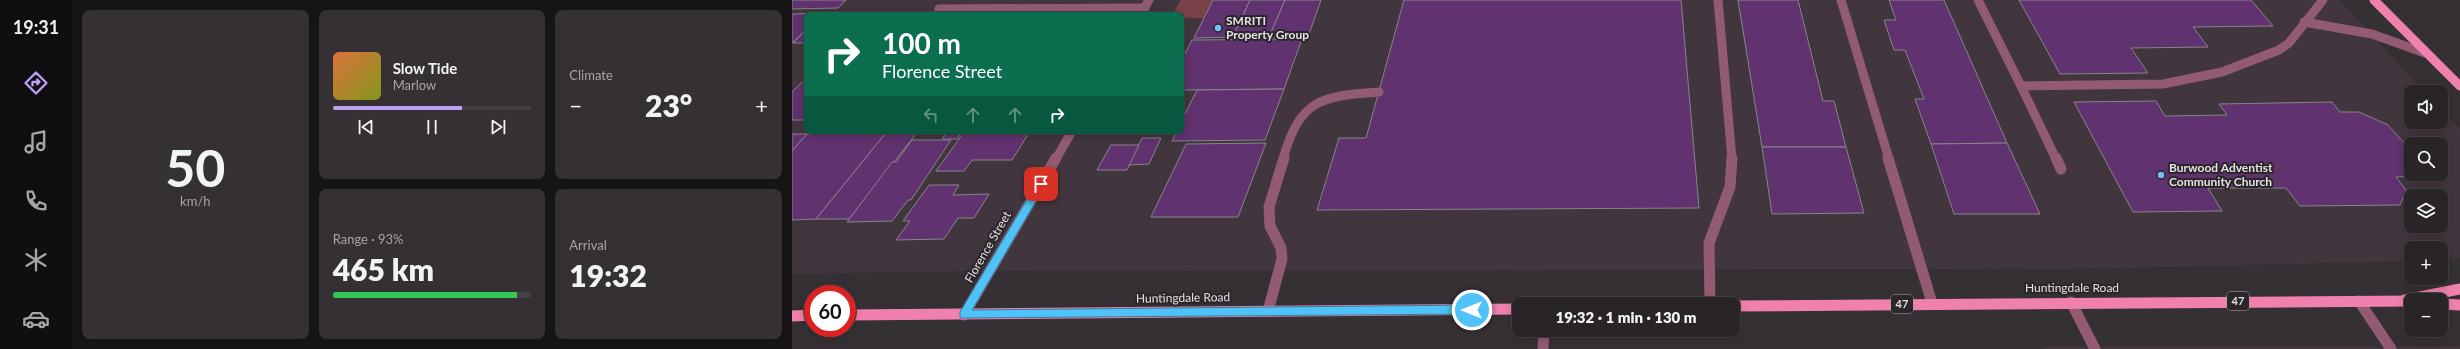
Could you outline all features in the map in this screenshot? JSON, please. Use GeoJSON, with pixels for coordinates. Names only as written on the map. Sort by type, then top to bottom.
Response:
{"type":"FeatureCollection","features":[{"type":"Feature","properties":{"kind":"main road"},"geometry":{"type":"LineString","coordinates":[[2374,0],[2425,53],[2460,86]]}},
{"type":"Feature","properties":{"kind":"main road","name":"Huntingdale Road"},"geometry":{"type":"LineString","coordinates":[[2443,293],[2460,289]]}},
{"type":"Feature","properties":{"kind":"main road","name":"Huntingdale Road"},"geometry":{"type":"LineString","coordinates":[[1740,306],[1932,303],[2404,301]]}},
{"type":"Feature","properties":{"kind":"main road"},"geometry":{"type":"LineString","coordinates":[[2448,302],[2460,302]]}},
{"type":"Feature","properties":{"kind":"main road"},"geometry":{"type":"LineString","coordinates":[[2448,303],[2460,306]]}},
{"type":"Feature","properties":{"kind":"main road","name":"Huntingdale Road"},"geometry":{"type":"LineString","coordinates":[[856,315],[1512,309]]}},
{"type":"Feature","properties":{"kind":"main road"},"geometry":{"type":"LineString","coordinates":[[792,316],[804,315]]}},
{"type":"Feature","properties":{"kind":"street"},"geometry":{"type":"LineString","coordinates":[[1710,297],[1709,243],[1730,187],[1733,167],[1718,0]]}},
{"type":"Feature","properties":{"kind":"street"},"geometry":{"type":"LineString","coordinates":[[1841,0],[1932,303]]}},
{"type":"Feature","properties":{"kind":"street"},"geometry":{"type":"LineString","coordinates":[[1978,0],[2061,169]]}},
{"type":"Feature","properties":{"kind":"street"},"geometry":{"type":"LineString","coordinates":[[2021,86],[2131,86],[2187,80],[2222,72],[2279,50],[2289,43],[2304,22],[2323,0]]}},
{"type":"Feature","properties":{"kind":"street"},"geometry":{"type":"LineString","coordinates":[[939,9],[1145,8]]}},
{"type":"Feature","properties":{"kind":"street"},"geometry":{"type":"LineString","coordinates":[[2304,22],[2372,34],[2425,53]]}},
{"type":"Feature","properties":{"kind":"street"},"geometry":{"type":"LineString","coordinates":[[1268,311],[1282,265],[1282,252],[1279,240],[1269,224],[1269,205],[1276,179],[1297,120],[1318,104],[1338,96],[1379,92]]}},
{"type":"Feature","properties":{"kind":"street","name":"Florence Street"},"geometry":{"type":"LineString","coordinates":[[964,315],[1070,134]]}},
{"type":"Feature","properties":{"kind":"street"},"geometry":{"type":"LineString","coordinates":[[2359,301],[2391,349]]}},
{"type":"Feature","properties":{"kind":"street"},"geometry":{"type":"LineString","coordinates":[[2071,302],[2095,349]]}},
{"type":"Feature","properties":{"kind":"street"},"geometry":{"type":"LineString","coordinates":[[1543,349],[1544,337]]}},
{"type":"Feature","properties":{"kind":"shaded area"},"geometry":{"type":"Polygon","coordinates":[[[792,0],[2339,0],[2418,85],[2404,85],[2404,129],[2448,129],[2448,116],[2460,129],[2460,258],[2448,259],[2448,241],[2404,241],[2404,261],[2074,269],[966,271],[792,274],[792,0]]]}},
{"type":"Feature","properties":{"kind":"shaded area"},"geometry":{"type":"Polygon","coordinates":[[[1181,0],[1213,0],[1204,18],[1184,18],[1184,12],[1174,12],[1181,0]]]}},
{"type":"Feature","properties":{"kind":"shaded area"},"geometry":{"type":"Polygon","coordinates":[[[2043,347],[2460,347],[2460,349],[2043,349],[2043,347]]]}},
{"type":"Feature","properties":{"kind":"building"},"geometry":{"type":"Polygon","coordinates":[[[792,0],[846,0],[838,8],[792,9],[792,0]]]}},
{"type":"Feature","properties":{"kind":"building","name":"SMRITI Property Group"},"geometry":{"type":"Polygon","coordinates":[[[1213,0],[1250,0],[1233,37],[1194,38],[1213,0]]]}},
{"type":"Feature","properties":{"kind":"building"},"geometry":{"type":"Polygon","coordinates":[[[1250,0],[1285,0],[1269,37],[1233,37],[1250,0]]]}},
{"type":"Feature","properties":{"kind":"building"},"geometry":{"type":"Polygon","coordinates":[[[1285,0],[1321,0],[1308,37],[1269,37],[1285,0]]]}},
{"type":"Feature","properties":{"kind":"building"},"geometry":{"type":"Polygon","coordinates":[[[1404,0],[1681,0],[1699,208],[1317,210],[1339,138],[1366,138],[1404,0]]]}},
{"type":"Feature","properties":{"kind":"building"},"geometry":{"type":"Polygon","coordinates":[[[1738,0],[1798,0],[1823,101],[1834,101],[1846,147],[1762,147],[1738,0]]]}},
{"type":"Feature","properties":{"kind":"building"},"geometry":{"type":"Polygon","coordinates":[[[1889,0],[1944,0],[2007,143],[1931,144],[1915,99],[1924,99],[1905,50],[1894,50],[1884,20],[1896,20],[1889,0]]]}},
{"type":"Feature","properties":{"kind":"building"},"geometry":{"type":"Polygon","coordinates":[[[2019,0],[2251,0],[2273,26],[2193,27],[2208,47],[2131,48],[2148,73],[2060,74],[2019,0]]]}},
{"type":"Feature","properties":{"kind":"building"},"geometry":{"type":"Polygon","coordinates":[[[792,14],[804,14],[804,32],[792,43],[792,14]]]}},
{"type":"Feature","properties":{"kind":"building"},"geometry":{"type":"Polygon","coordinates":[[[804,32],[804,43],[793,43],[804,32]]]}},
{"type":"Feature","properties":{"kind":"building"},"geometry":{"type":"Polygon","coordinates":[[[1302,39],[1284,89],[1184,90],[1184,56],[1192,40],[1302,39]]]}},
{"type":"Feature","properties":{"kind":"building"},"geometry":{"type":"Polygon","coordinates":[[[804,80],[804,120],[792,120],[792,92],[804,80]]]}},
{"type":"Feature","properties":{"kind":"building"},"geometry":{"type":"Polygon","coordinates":[[[1284,89],[1265,140],[1172,141],[1176,134],[1184,134],[1184,116],[1197,90],[1284,89]]]}},
{"type":"Feature","properties":{"kind":"building"},"geometry":{"type":"Polygon","coordinates":[[[2156,101],[2165,116],[2227,115],[2219,104],[2332,102],[2340,112],[2359,112],[2388,125],[2404,143],[2404,177],[2396,177],[2405,189],[2404,189],[2404,195],[2400,205],[2300,206],[2286,188],[2208,188],[2222,211],[2133,212],[2074,102],[2156,101]]]}},
{"type":"Feature","properties":{"kind":"building"},"geometry":{"type":"Polygon","coordinates":[[[792,134],[807,134],[792,151],[792,134]]]}},
{"type":"Feature","properties":{"kind":"building"},"geometry":{"type":"Polygon","coordinates":[[[807,134],[885,134],[816,219],[792,220],[792,151],[807,134]]]}},
{"type":"Feature","properties":{"kind":"building"},"geometry":{"type":"Polygon","coordinates":[[[885,134],[916,134],[849,219],[816,219],[885,134]]]}},
{"type":"Feature","properties":{"kind":"building"},"geometry":{"type":"Polygon","coordinates":[[[946,134],[961,134],[957,139],[942,139],[946,134]]]}},
{"type":"Feature","properties":{"kind":"building"},"geometry":{"type":"Polygon","coordinates":[[[963,134],[1028,134],[1012,160],[972,160],[964,171],[936,171],[963,134]]]}},
{"type":"Feature","properties":{"kind":"building"},"geometry":{"type":"Polygon","coordinates":[[[1142,138],[1161,138],[1149,164],[1128,165],[1142,138]]]}},
{"type":"Feature","properties":{"kind":"building"},"geometry":{"type":"Polygon","coordinates":[[[912,140],[951,140],[911,200],[908,200],[892,221],[847,222],[892,162],[896,162],[912,140]]]}},
{"type":"Feature","properties":{"kind":"building"},"geometry":{"type":"Polygon","coordinates":[[[1266,143],[1238,217],[1151,217],[1186,144],[1266,143]]]}},
{"type":"Feature","properties":{"kind":"building"},"geometry":{"type":"Polygon","coordinates":[[[2007,143],[2040,214],[1954,214],[1931,144],[2007,143]]]}},
{"type":"Feature","properties":{"kind":"building"},"geometry":{"type":"Polygon","coordinates":[[[1111,145],[1139,145],[1127,170],[1097,170],[1111,145]]]}},
{"type":"Feature","properties":{"kind":"building"},"geometry":{"type":"Polygon","coordinates":[[[1762,147],[1846,147],[1864,213],[1772,214],[1762,147]]]}},
{"type":"Feature","properties":{"kind":"building"},"geometry":{"type":"Polygon","coordinates":[[[929,185],[959,185],[953,195],[989,194],[974,218],[958,218],[944,239],[896,240],[910,221],[903,221],[929,185]]]}},
{"type":"Feature","properties":{"kind":"place","name":"SMRITI Property Group"},"geometry":{"type":"Point","coordinates":[1218,28]}},
{"type":"Feature","properties":{"kind":"place","name":"Burwood Adventist Community Church"},"geometry":{"type":"Point","coordinates":[2161,175]}},
{"type":"Feature","properties":{"kind":"route"},"geometry":{"type":"LineString","coordinates":[[1041,184],[964,315],[1472,310]]}}]}
